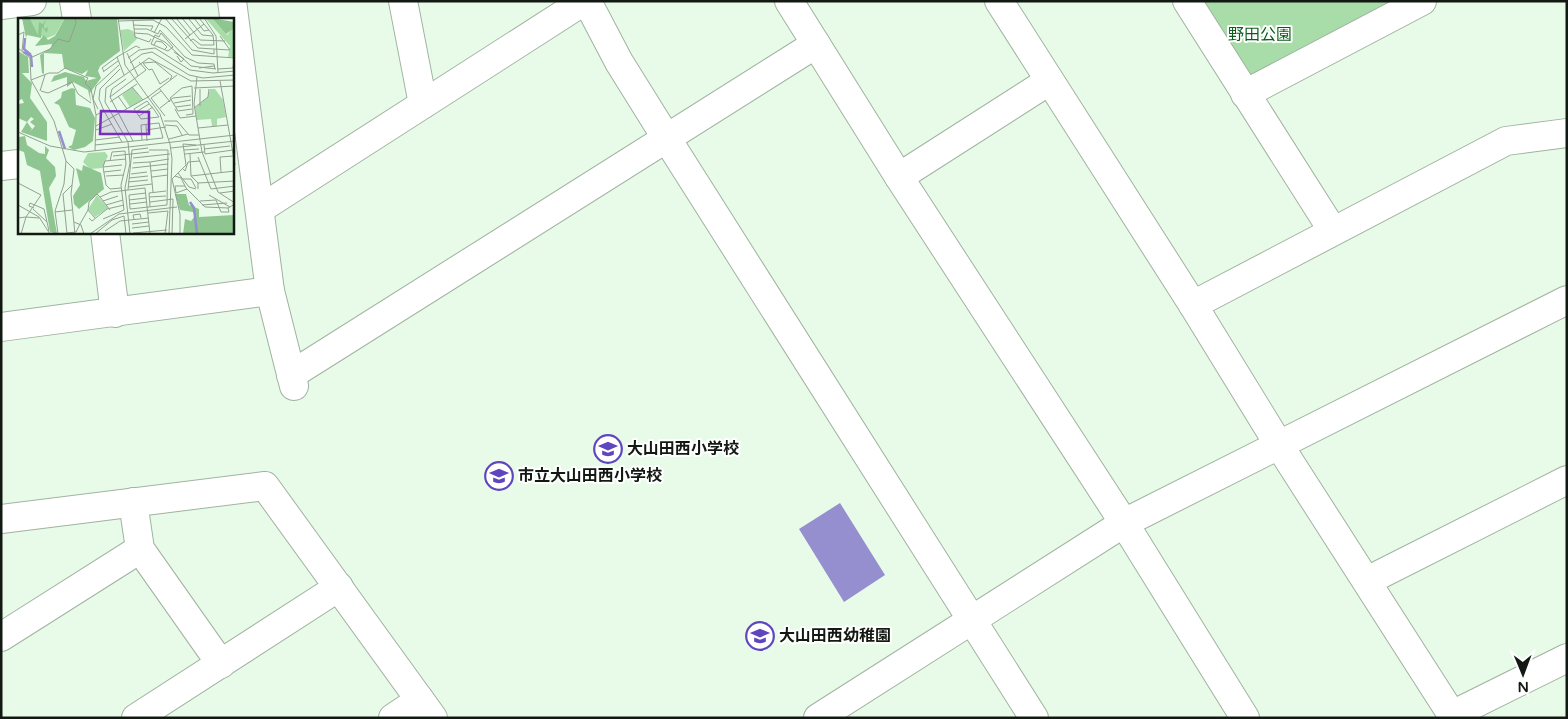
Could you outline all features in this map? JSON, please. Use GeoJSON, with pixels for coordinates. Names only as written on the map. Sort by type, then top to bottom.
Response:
{"type":"FeatureCollection","features":[{"type":"Feature","properties":{"kind":"street"},"geometry":{"type":"LineString","coordinates":[[1,5],[32,1]]}},
{"type":"Feature","properties":{"kind":"street"},"geometry":{"type":"LineString","coordinates":[[74,1],[77,18]]}},
{"type":"Feature","properties":{"kind":"street"},"geometry":{"type":"LineString","coordinates":[[232,1],[270,291],[293,380],[816,44]]}},
{"type":"Feature","properties":{"kind":"street"},"geometry":{"type":"LineString","coordinates":[[403,1],[423,104]]}},
{"type":"Feature","properties":{"kind":"street"},"geometry":{"type":"LineString","coordinates":[[260,209],[585,1],[619,62],[667,140],[1034,718]]}},
{"type":"Feature","properties":{"kind":"street"},"geometry":{"type":"LineString","coordinates":[[789,1],[899,177],[1124,523],[1245,718]]}},
{"type":"Feature","properties":{"kind":"street"},"geometry":{"type":"LineString","coordinates":[[999,1],[1193,305],[1279,445],[1453,716],[1567,658]]}},
{"type":"Feature","properties":{"kind":"street"},"geometry":{"type":"LineString","coordinates":[[1187,1],[1333,231]]}},
{"type":"Feature","properties":{"kind":"street"},"geometry":{"type":"LineString","coordinates":[[1245,94],[1422,1]]}},
{"type":"Feature","properties":{"kind":"street"},"geometry":{"type":"LineString","coordinates":[[899,177],[1049,81]]}},
{"type":"Feature","properties":{"kind":"street"},"geometry":{"type":"LineString","coordinates":[[1193,305],[1506,141],[1567,133]]}},
{"type":"Feature","properties":{"kind":"street"},"geometry":{"type":"LineString","coordinates":[[1,166],[18,164]]}},
{"type":"Feature","properties":{"kind":"street"},"geometry":{"type":"LineString","coordinates":[[105,234],[115,312]]}},
{"type":"Feature","properties":{"kind":"street"},"geometry":{"type":"LineString","coordinates":[[1,327],[270,291]]}},
{"type":"Feature","properties":{"kind":"street"},"geometry":{"type":"LineString","coordinates":[[818,718],[1124,523],[1567,300]]}},
{"type":"Feature","properties":{"kind":"street"},"geometry":{"type":"LineString","coordinates":[[1367,581],[1567,480]]}},
{"type":"Feature","properties":{"kind":"street"},"geometry":{"type":"LineString","coordinates":[[1,519],[265,486],[427,709],[393,718]]}},
{"type":"Feature","properties":{"kind":"street"},"geometry":{"type":"LineString","coordinates":[[134,502],[140,549],[221,664]]}},
{"type":"Feature","properties":{"kind":"street"},"geometry":{"type":"LineString","coordinates":[[1,637],[140,549]]}},
{"type":"Feature","properties":{"kind":"street"},"geometry":{"type":"LineString","coordinates":[[136,718],[339,587]]}},
{"type":"Feature","properties":{"kind":"green space","name":"野田公園"},"geometry":{"type":"Polygon","coordinates":[[[1200,1],[1400,1],[1254,76],[1245,75],[1200,1]]]}},
{"type":"Feature","properties":{"kind":"shaded area"},"geometry":{"type":"Polygon","coordinates":[[[840,503],[885,575],[844,602],[799,529],[840,503]]]}},
{"type":"Feature","properties":{"kind":"place","name":"大山田西小学校"},"geometry":{"type":"Point","coordinates":[608,449]}},
{"type":"Feature","properties":{"kind":"place","name":"市立大山田西小学校"},"geometry":{"type":"Point","coordinates":[499,476]}},
{"type":"Feature","properties":{"kind":"place","name":"大山田西幼稚園"},"geometry":{"type":"Point","coordinates":[760,636]}}]}
